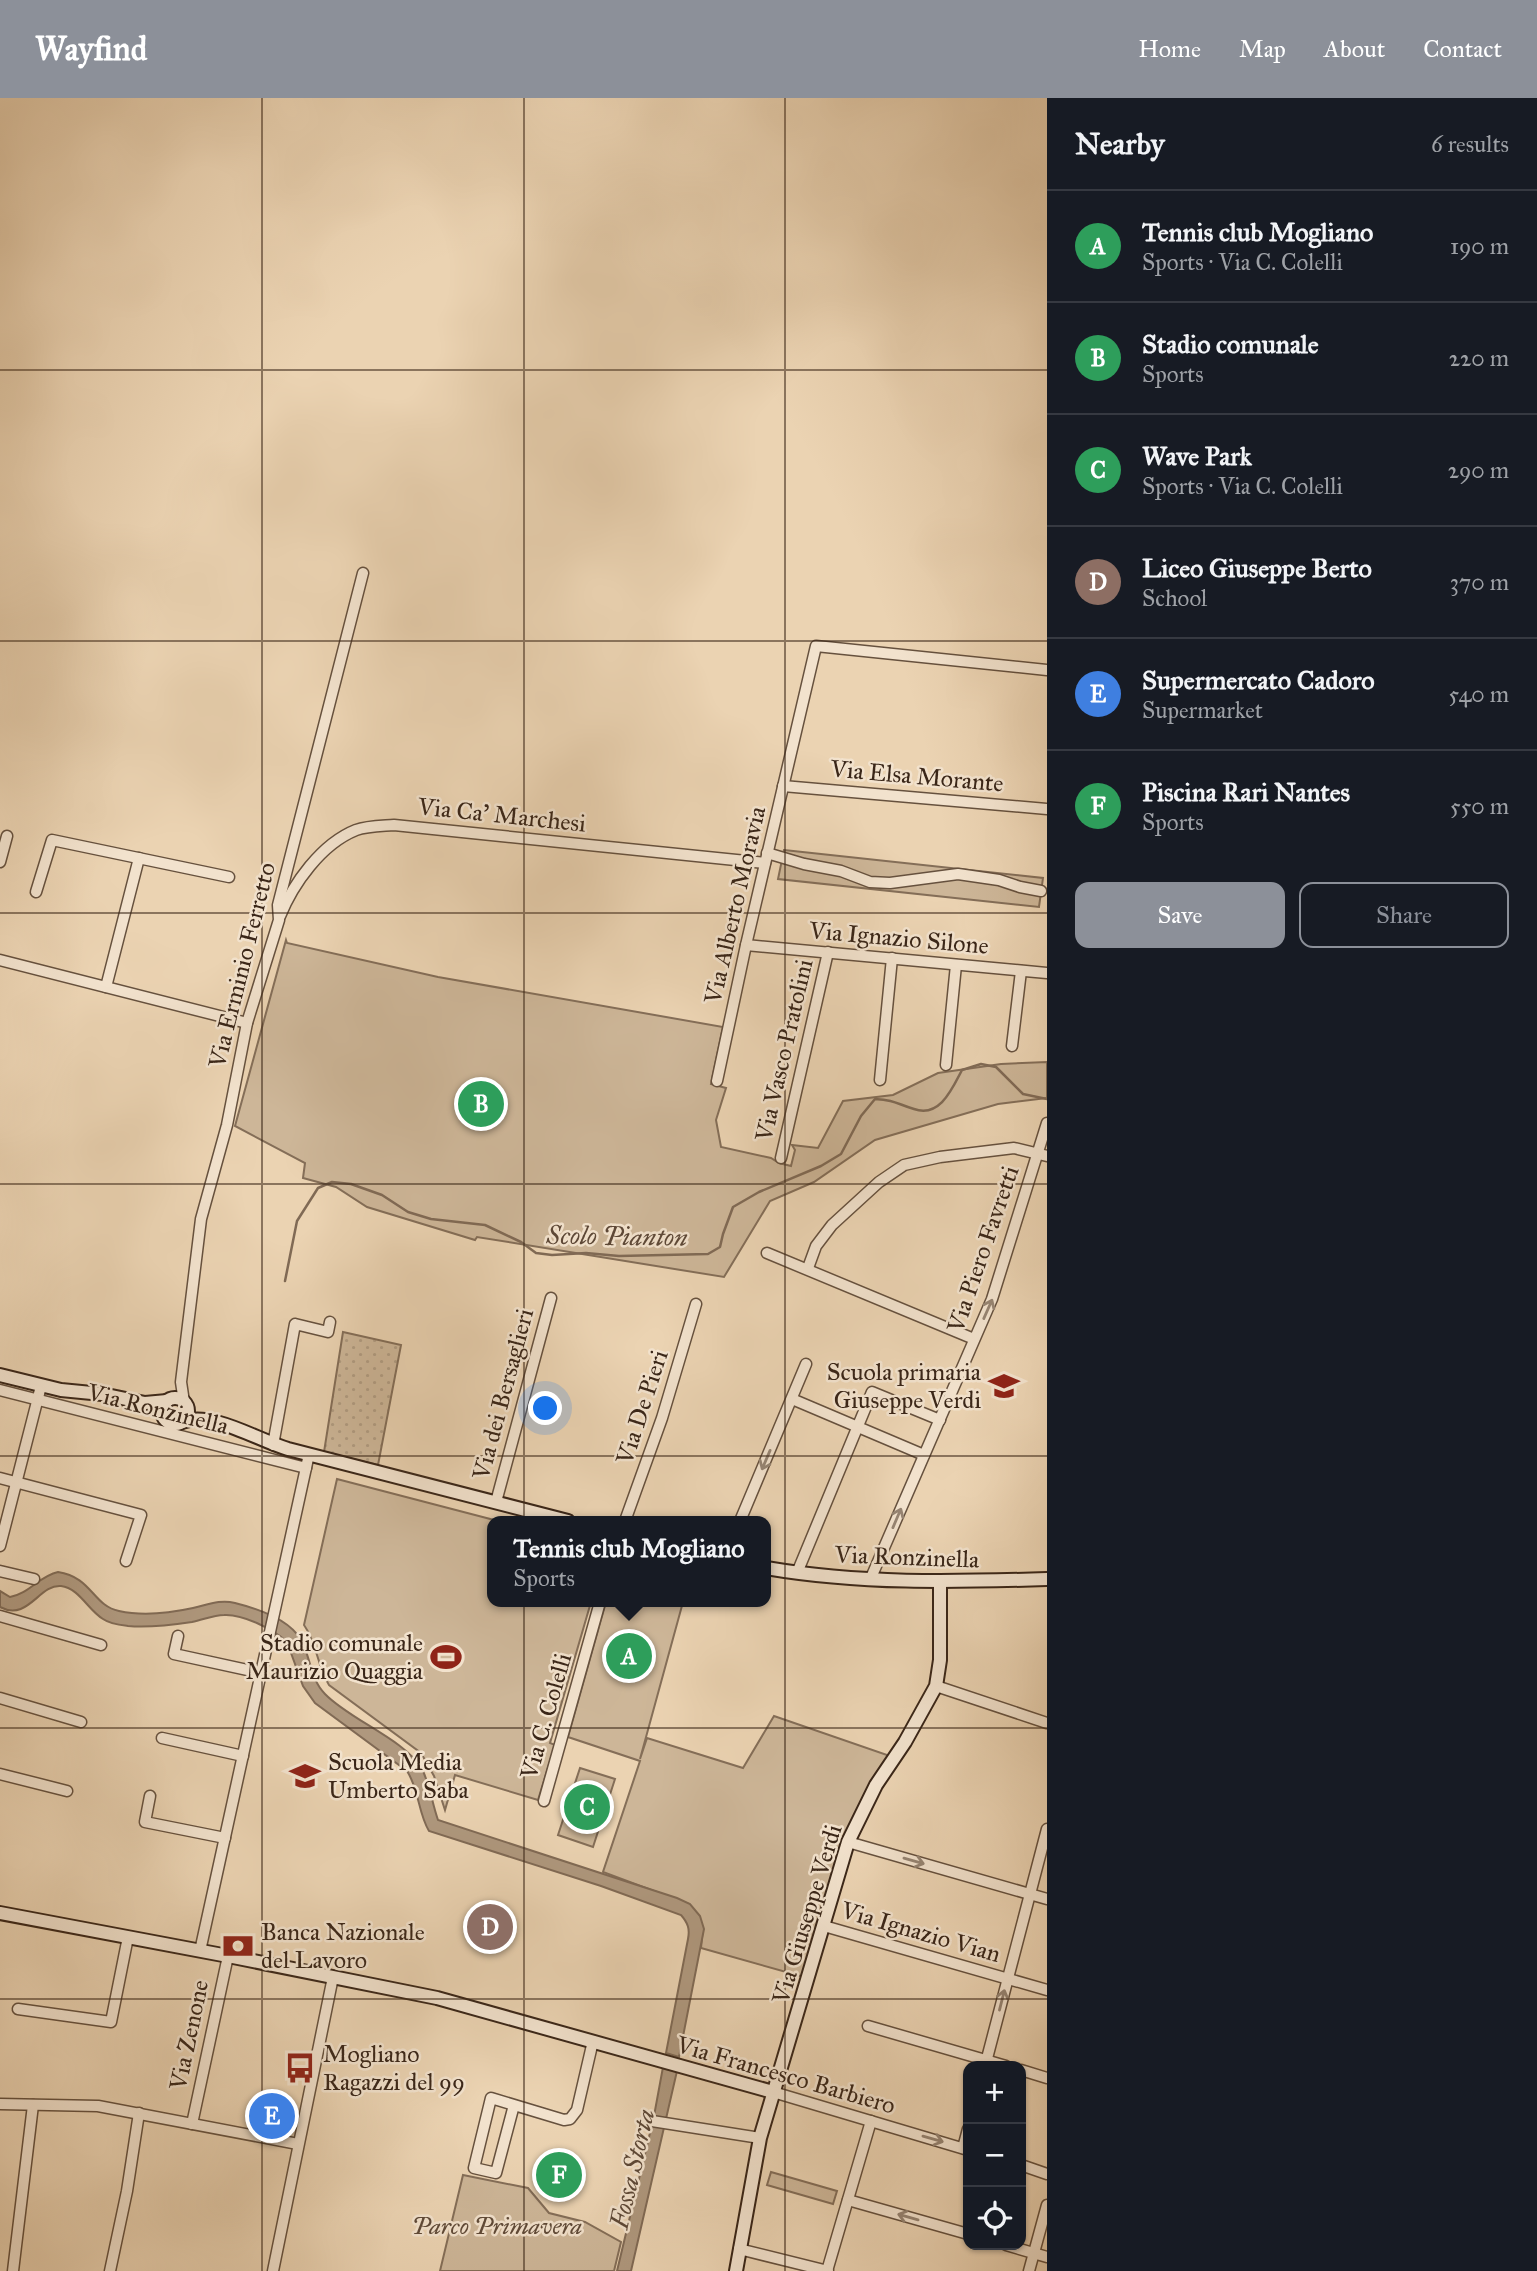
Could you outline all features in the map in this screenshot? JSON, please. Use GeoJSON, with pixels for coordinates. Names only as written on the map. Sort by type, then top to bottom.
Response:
{"type":"FeatureCollection","features":[{"type":"Feature","properties":{"kind":"street","name":"Via Erminio Ferretto"},"geometry":{"type":"LineString","coordinates":[[186,1405],[181,1389],[200,1227],[227,1125],[247,1023],[279,920],[278,905],[363,573]]}},
{"type":"Feature","properties":{"kind":"street","name":"Via Alberto Moravia"},"geometry":{"type":"LineString","coordinates":[[717,1081],[816,646],[1047,670]]}},
{"type":"Feature","properties":{"kind":"street","name":"Via Elsa Morante"},"geometry":{"type":"LineString","coordinates":[[783,786],[1047,809]]}},
{"type":"Feature","properties":{"kind":"street","name":"Via Ca' Marchesi"},"geometry":{"type":"LineString","coordinates":[[279,920],[289,894],[299,878],[332,844],[357,830],[394,825],[766,858],[841,871],[870,882],[890,883],[958,874],[999,880],[1041,891]]}},
{"type":"Feature","properties":{"kind":"street"},"geometry":{"type":"LineString","coordinates":[[0,862],[7,836]]}},
{"type":"Feature","properties":{"kind":"street"},"geometry":{"type":"LineString","coordinates":[[36,892],[52,841],[229,877]]}},
{"type":"Feature","properties":{"kind":"street"},"geometry":{"type":"LineString","coordinates":[[106,987],[139,858]]}},
{"type":"Feature","properties":{"kind":"street","name":"Via Ignazio Silone"},"geometry":{"type":"LineString","coordinates":[[746,945],[1047,973]]}},
{"type":"Feature","properties":{"kind":"street","name":"Via Vasco Pratolini"},"geometry":{"type":"LineString","coordinates":[[781,1158],[828,952]]}},
{"type":"Feature","properties":{"kind":"street"},"geometry":{"type":"LineString","coordinates":[[880,1080],[892,958]]}},
{"type":"Feature","properties":{"kind":"street"},"geometry":{"type":"LineString","coordinates":[[0,960],[247,1023]]}},
{"type":"Feature","properties":{"kind":"street"},"geometry":{"type":"LineString","coordinates":[[946,1065],[956,965]]}},
{"type":"Feature","properties":{"kind":"street"},"geometry":{"type":"LineString","coordinates":[[1012,1046],[1020,971]]}},
{"type":"Feature","properties":{"kind":"street","name":"Via Piero Favretti"},"geometry":{"type":"LineString","coordinates":[[870,1580],[992,1299],[1043,1154],[1047,1123]]}},
{"type":"Feature","properties":{"kind":"street"},"geometry":{"type":"LineString","coordinates":[[808,1268],[816,1246],[832,1225],[878,1182],[904,1165],[940,1157],[1014,1148],[1043,1154]]}},
{"type":"Feature","properties":{"kind":"street"},"geometry":{"type":"LineString","coordinates":[[767,1253],[974,1339]]}},
{"type":"Feature","properties":{"kind":"street","name":"Via dei Bersaglieri"},"geometry":{"type":"LineString","coordinates":[[496,1502],[551,1298]]}},
{"type":"Feature","properties":{"kind":"street","name":"Via De Pieri"},"geometry":{"type":"LineString","coordinates":[[627,1516],[662,1418],[696,1304]]}},
{"type":"Feature","properties":{"kind":"street"},"geometry":{"type":"LineString","coordinates":[[272,1445],[295,1324],[328,1332],[330,1322]]}},
{"type":"Feature","properties":{"kind":"street"},"geometry":{"type":"LineString","coordinates":[[742,1516],[806,1364]]}},
{"type":"Feature","properties":{"kind":"street","name":"Via Erminio Ferretto"},"geometry":{"type":"LineString","coordinates":[[169,1400],[177,1392],[183,1371]]}},
{"type":"Feature","properties":{"kind":"street","name":"Via Ronzinella"},"geometry":{"type":"LineString","coordinates":[[0,1375],[41,1386],[137,1402],[154,1404],[178,1399],[195,1415],[235,1428],[308,1461]]}},
{"type":"Feature","properties":{"kind":"street"},"geometry":{"type":"LineString","coordinates":[[0,1546],[41,1386]]}},
{"type":"Feature","properties":{"kind":"street","name":"Via Ronzinella"},"geometry":{"type":"LineString","coordinates":[[0,1390],[549,1516]]}},
{"type":"Feature","properties":{"kind":"street"},"geometry":{"type":"LineString","coordinates":[[797,1573],[872,1392],[940,1420]]}},
{"type":"Feature","properties":{"kind":"street"},"geometry":{"type":"LineString","coordinates":[[792,1399],[924,1455]]}},
{"type":"Feature","properties":{"kind":"street","name":"Via Ronzinella"},"geometry":{"type":"LineString","coordinates":[[165,1419],[162,1410],[169,1400]]}},
{"type":"Feature","properties":{"kind":"street","name":"Via Ronzinella"},"geometry":{"type":"LineString","coordinates":[[137,1402],[156,1410],[173,1424],[192,1419],[214,1422]]}},
{"type":"Feature","properties":{"kind":"street","name":"Via Ronzinella"},"geometry":{"type":"LineString","coordinates":[[182,1422],[187,1415],[186,1405]]}},
{"type":"Feature","properties":{"kind":"street"},"geometry":{"type":"LineString","coordinates":[[200,1951],[308,1461]]}},
{"type":"Feature","properties":{"kind":"street"},"geometry":{"type":"LineString","coordinates":[[0,1478],[142,1516],[127,1561]]}},
{"type":"Feature","properties":{"kind":"street","name":"Via Ronzinella"},"geometry":{"type":"LineString","coordinates":[[771,1569],[870,1580],[940,1583],[1047,1579]]}},
{"type":"Feature","properties":{"kind":"street"},"geometry":{"type":"LineString","coordinates":[[0,1571],[34,1579]]}},
{"type":"Feature","properties":{"kind":"street","name":"Via Giuseppe Verdi"},"geometry":{"type":"LineString","coordinates":[[736,2271],[760,2138],[848,1842],[876,1785],[905,1742],[936,1686],[940,1660],[940,1583]]}},
{"type":"Feature","properties":{"kind":"street","name":"Via C. Colelli"},"geometry":{"type":"LineString","coordinates":[[544,1801],[599,1607]]}},
{"type":"Feature","properties":{"kind":"street"},"geometry":{"type":"LineString","coordinates":[[0,1616],[101,1645]]}},
{"type":"Feature","properties":{"kind":"street"},"geometry":{"type":"LineString","coordinates":[[178,1636],[174,1654],[261,1673]]}},
{"type":"Feature","properties":{"kind":"street"},"geometry":{"type":"LineString","coordinates":[[936,1686],[1047,1723]]}},
{"type":"Feature","properties":{"kind":"street"},"geometry":{"type":"LineString","coordinates":[[0,1698],[81,1722]]}},
{"type":"Feature","properties":{"kind":"street"},"geometry":{"type":"LineString","coordinates":[[162,1738],[243,1756]]}},
{"type":"Feature","properties":{"kind":"street"},"geometry":{"type":"LineString","coordinates":[[0,1774],[67,1791]]}},
{"type":"Feature","properties":{"kind":"street"},"geometry":{"type":"LineString","coordinates":[[150,1796],[145,1822],[225,1838]]}},
{"type":"Feature","properties":{"kind":"street"},"geometry":{"type":"LineString","coordinates":[[986,2061],[1047,1829]]}},
{"type":"Feature","properties":{"kind":"street"},"geometry":{"type":"LineString","coordinates":[[848,1842],[1047,1899]]}},
{"type":"Feature","properties":{"kind":"street","name":"Via Francesco Barbiero"},"geometry":{"type":"LineString","coordinates":[[0,1913],[228,1956],[459,2004],[963,2148]]}},
{"type":"Feature","properties":{"kind":"street","name":"Via Ignazio Vian"},"geometry":{"type":"LineString","coordinates":[[824,1926],[1047,1990]]}},
{"type":"Feature","properties":{"kind":"street"},"geometry":{"type":"LineString","coordinates":[[18,2009],[110,2022],[128,1937]]}},
{"type":"Feature","properties":{"kind":"street","name":"Via Zenone"},"geometry":{"type":"LineString","coordinates":[[192,2124],[228,1956]]}},
{"type":"Feature","properties":{"kind":"street"},"geometry":{"type":"LineString","coordinates":[[273,2271],[333,1977]]}},
{"type":"Feature","properties":{"kind":"street"},"geometry":{"type":"LineString","coordinates":[[868,2026],[980,2061]]}},
{"type":"Feature","properties":{"kind":"street"},"geometry":{"type":"LineString","coordinates":[[514,2105],[496,2174],[474,2168],[491,2098],[565,2120],[570,2119],[577,2110],[593,2041]]}},
{"type":"Feature","properties":{"kind":"street"},"geometry":{"type":"LineString","coordinates":[[1026,2072],[1047,2078]]}},
{"type":"Feature","properties":{"kind":"street"},"geometry":{"type":"LineString","coordinates":[[0,2104],[98,2106],[298,2144]]}},
{"type":"Feature","properties":{"kind":"street"},"geometry":{"type":"LineString","coordinates":[[13,2271],[33,2105]]}},
{"type":"Feature","properties":{"kind":"street"},"geometry":{"type":"LineString","coordinates":[[110,2271],[127,2191],[139,2113]]}},
{"type":"Feature","properties":{"kind":"street"},"geometry":{"type":"LineString","coordinates":[[653,2121],[760,2138]]}},
{"type":"Feature","properties":{"kind":"street"},"geometry":{"type":"LineString","coordinates":[[739,2249],[828,2271],[871,2121]]}},
{"type":"Feature","properties":{"kind":"street"},"geometry":{"type":"LineString","coordinates":[[1026,2167],[1047,2174]]}},
{"type":"Feature","properties":{"kind":"street"},"geometry":{"type":"LineString","coordinates":[[848,2200],[963,2233]]}},
{"type":"Feature","properties":{"kind":"street"},"geometry":{"type":"LineString","coordinates":[[1029,2271],[1047,2204]]}},
{"type":"Feature","properties":{"kind":"street"},"geometry":{"type":"LineString","coordinates":[[1024,2250],[1047,2256]]}},
{"type":"Feature","properties":{"kind":"green space"},"geometry":{"type":"Polygon","coordinates":[[[784,850],[1043,878],[1039,907],[778,879],[784,850]]]}},
{"type":"Feature","properties":{"kind":"green space"},"geometry":{"type":"Polygon","coordinates":[[[286,940],[287,943],[438,977],[723,1027],[711,1084],[726,1088],[716,1120],[721,1147],[771,1158],[791,1166],[795,1150],[792,1145],[818,1148],[843,1101],[893,1095],[938,1073],[1001,1064],[1047,1062],[1047,1098],[998,1104],[875,1140],[814,1182],[770,1201],[724,1277],[477,1237],[475,1240],[367,1207],[336,1187],[303,1178],[305,1163],[235,1126],[286,940]]]}},
{"type":"Feature","properties":{"kind":"green space"},"geometry":{"type":"Polygon","coordinates":[[[343,1332],[401,1345],[378,1465],[324,1452],[343,1332]]]}},
{"type":"Feature","properties":{"kind":"green space","name":"Stadio comunale Maurizio Quaggia"},"geometry":{"type":"Polygon","coordinates":[[[337,1479],[487,1518],[487,1607],[590,1607],[550,1743],[555,1745],[538,1800],[455,1775],[445,1810],[434,1776],[421,1753],[329,1685],[304,1625],[337,1479]]]}},
{"type":"Feature","properties":{"kind":"green space"},"geometry":{"type":"Polygon","coordinates":[[[605,1607],[682,1607],[640,1759],[647,1738],[743,1768],[774,1716],[890,1756],[873,1783],[804,1977],[701,1948],[703,1928],[689,1904],[603,1872],[640,1761],[568,1737],[605,1607]]]}},
{"type":"Feature","properties":{"kind":"green space"},"geometry":{"type":"Polygon","coordinates":[[[580,1768],[615,1779],[593,1847],[558,1835],[580,1768]]]}},
{"type":"Feature","properties":{"kind":"green space"},"geometry":{"type":"Polygon","coordinates":[[[771,2172],[837,2191],[833,2204],[767,2185],[771,2172]]]}},
{"type":"Feature","properties":{"kind":"green space","name":"Parco Primavera"},"geometry":{"type":"Polygon","coordinates":[[[463,2175],[528,2188],[549,2213],[585,2222],[621,2242],[614,2271],[440,2271],[463,2175]]]}},
{"type":"Feature","properties":{"kind":"shaded area"},"geometry":{"type":"Polygon","coordinates":[[[58,1572],[78,1580],[103,1604],[119,1611],[166,1612],[229,1602],[275,1617],[299,1637],[314,1678],[325,1694],[414,1758],[425,1775],[438,1820],[690,1904],[700,1916],[704,1929],[679,2057],[666,2053],[689,1935],[688,1926],[681,1915],[601,1886],[429,1831],[407,1771],[315,1703],[303,1686],[287,1642],[257,1623],[224,1615],[160,1626],[118,1625],[103,1619],[73,1591],[61,1586],[53,1587],[18,1610],[0,1607],[0,1591],[10,1597],[17,1595],[58,1572]]]}},
{"type":"Feature","properties":{"kind":"shaded area"},"geometry":{"type":"Polygon","coordinates":[[[663,2067],[677,2071],[631,2271],[617,2271],[654,2116],[663,2067]]]}},
{"type":"Feature","properties":{"kind":"waterway","name":"Scolo Pianton"},"geometry":{"type":"LineString","coordinates":[[285,1281],[297,1221],[318,1188],[332,1182],[351,1184],[382,1195],[408,1212],[431,1219],[485,1225],[521,1242],[536,1253],[619,1256],[708,1254],[720,1247],[733,1207],[841,1154],[861,1116],[875,1099],[892,1101],[923,1111],[931,1109],[944,1100],[962,1070],[981,1064],[996,1067],[1023,1094],[1047,1099]]}},
{"type":"Feature","properties":{"kind":"place","name":"Stadio comunale"},"geometry":{"type":"Point","coordinates":[481,1104]}},
{"type":"Feature","properties":{"kind":"place","name":"Scuola primaria Giuseppe Verdi"},"geometry":{"type":"Point","coordinates":[1004,1386]}},
{"type":"Feature","properties":{"kind":"place","name":"Tennis club Mogliano"},"geometry":{"type":"Point","coordinates":[629,1656]}},
{"type":"Feature","properties":{"kind":"place","name":"Stadio comunale Maurizio Quaggia"},"geometry":{"type":"Point","coordinates":[446,1657]}},
{"type":"Feature","properties":{"kind":"place","name":"Scuola Media Umberto Saba"},"geometry":{"type":"Point","coordinates":[305,1776]}},
{"type":"Feature","properties":{"kind":"place","name":"Wave Park"},"geometry":{"type":"Point","coordinates":[587,1807]}},
{"type":"Feature","properties":{"kind":"place","name":"Liceo Giuseppe Berto"},"geometry":{"type":"Point","coordinates":[490,1927]}},
{"type":"Feature","properties":{"kind":"place","name":"Banca Nazionale del Lavoro"},"geometry":{"type":"Point","coordinates":[238,1946]}},
{"type":"Feature","properties":{"kind":"place","name":"Mogliano Ragazzi del 99"},"geometry":{"type":"Point","coordinates":[300,2068]}},
{"type":"Feature","properties":{"kind":"place","name":"Supermercato Cadoro"},"geometry":{"type":"Point","coordinates":[272,2116]}},
{"type":"Feature","properties":{"kind":"place","name":"Piscina Rari Nantes"},"geometry":{"type":"Point","coordinates":[559,2175]}},
{"type":"Feature","properties":{"kind":"water label","name":"Fossa Storta"},"geometry":{"type":"Point","coordinates":[632,2169]}}]}
